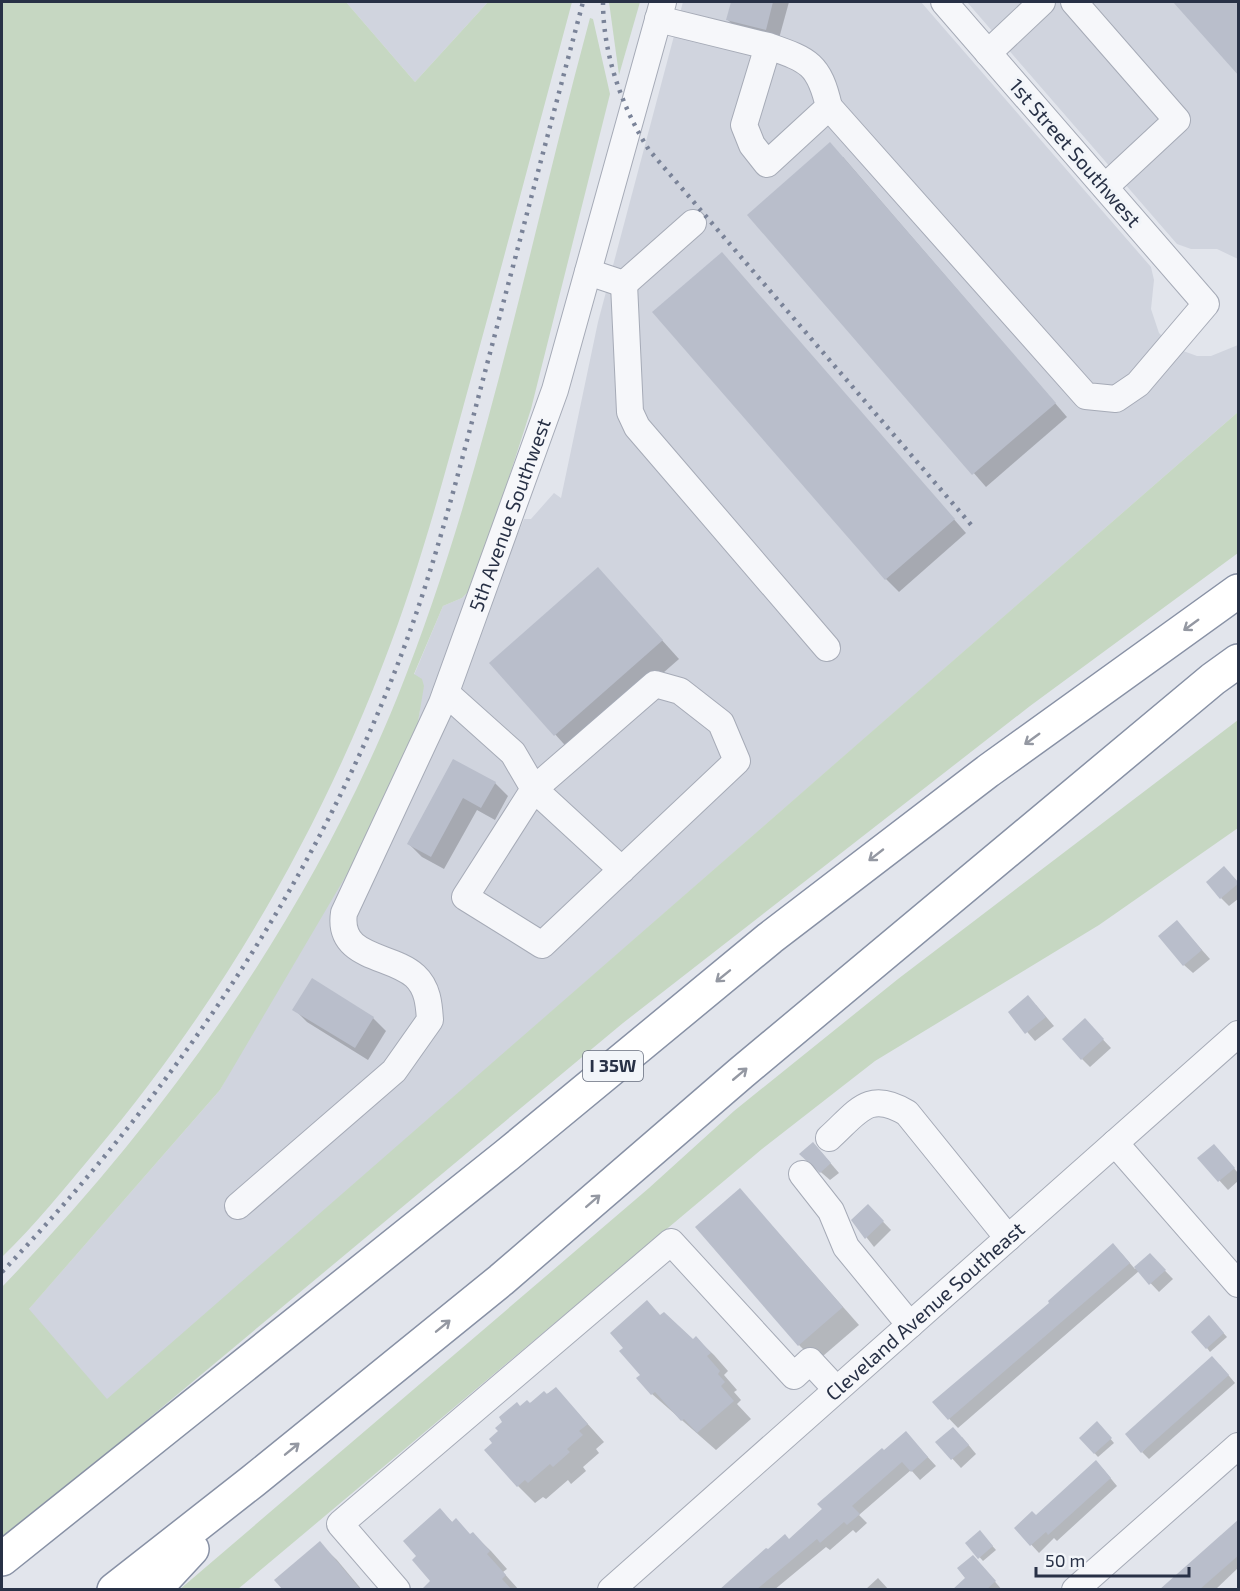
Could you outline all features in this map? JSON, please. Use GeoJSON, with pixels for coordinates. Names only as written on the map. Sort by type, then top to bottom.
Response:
{"type":"FeatureCollection","features":[{"type":"Feature","properties":{"kind":"highway","name":"I 35W"},"geometry":{"type":"LineString","coordinates":[[2,1559],[507,1155],[788,923],[988,771],[1239,591]]}},
{"type":"Feature","properties":{"kind":"highway"},"geometry":{"type":"LineString","coordinates":[[114,1590],[254,1481],[501,1280],[741,1073],[1213,679],[1239,661]]}},
{"type":"Feature","properties":{"kind":"highway"},"geometry":{"type":"LineString","coordinates":[[154,1590],[254,1481]]}},
{"type":"Feature","properties":{"kind":"street","name":"1st Street Southwest"},"geometry":{"type":"LineString","coordinates":[[829,107],[1086,396],[1116,399],[1138,384],[1206,304],[944,2]]}},
{"type":"Feature","properties":{"kind":"street"},"geometry":{"type":"LineString","coordinates":[[988,53],[1042,2]]}},
{"type":"Feature","properties":{"kind":"street"},"geometry":{"type":"LineString","coordinates":[[1074,2],[1177,120],[1105,187]]}},
{"type":"Feature","properties":{"kind":"street"},"geometry":{"type":"LineString","coordinates":[[660,10],[768,46],[793,55],[815,68],[824,87],[829,107],[767,164],[752,145],[744,125],[768,46]]}},
{"type":"Feature","properties":{"kind":"street","name":"5th Avenue Southwest"},"geometry":{"type":"LineString","coordinates":[[238,1206],[394,1071],[430,1020],[428,996],[415,976],[359,948],[347,938],[343,923],[350,900],[375,852],[446,693],[555,390],[660,10]]}},
{"type":"Feature","properties":{"kind":"street"},"geometry":{"type":"LineString","coordinates":[[624,284],[693,223]]}},
{"type":"Feature","properties":{"kind":"street"},"geometry":{"type":"LineString","coordinates":[[588,272],[624,284]]}},
{"type":"Feature","properties":{"kind":"street"},"geometry":{"type":"LineString","coordinates":[[624,284],[630,412],[637,426],[827,648]]}},
{"type":"Feature","properties":{"kind":"street"},"geometry":{"type":"LineString","coordinates":[[655,684],[680,691],[721,723],[737,761],[542,945],[465,897],[534,789],[655,684]]}},
{"type":"Feature","properties":{"kind":"street"},"geometry":{"type":"LineString","coordinates":[[446,693],[513,753],[534,789],[622,870]]}},
{"type":"Feature","properties":{"kind":"street","name":"Cleveland Avenue Southeast"},"geometry":{"type":"LineString","coordinates":[[611,1590],[1239,1034]]}},
{"type":"Feature","properties":{"kind":"street"},"geometry":{"type":"LineString","coordinates":[[829,1138],[858,1111],[874,1101],[891,1103],[907,1113],[1008,1238]]}},
{"type":"Feature","properties":{"kind":"street"},"geometry":{"type":"LineString","coordinates":[[1115,1143],[1239,1284]]}},
{"type":"Feature","properties":{"kind":"street"},"geometry":{"type":"LineString","coordinates":[[802,1174],[831,1211],[846,1247],[909,1325]]}},
{"type":"Feature","properties":{"kind":"street"},"geometry":{"type":"LineString","coordinates":[[397,1590],[340,1524],[671,1242],[794,1377],[810,1361],[836,1389]]}},
{"type":"Feature","properties":{"kind":"street"},"geometry":{"type":"LineString","coordinates":[[1074,1590],[1239,1446]]}},
{"type":"Feature","properties":{"kind":"shaded area"},"geometry":{"type":"Polygon","coordinates":[[[346,2],[488,2],[415,82],[346,2]]]}},
{"type":"Feature","properties":{"kind":"shaded area"},"geometry":{"type":"Polygon","coordinates":[[[683,2],[921,2],[1151,267],[1154,280],[1151,309],[1159,333],[1175,348],[1197,356],[1211,356],[1238,345],[1238,412],[107,1400],[28,1310],[220,1090],[417,728],[420,709],[414,675],[443,606],[462,598],[512,548],[524,519],[531,519],[554,493],[561,498],[598,322],[683,2]]]}},
{"type":"Feature","properties":{"kind":"shaded area"},"geometry":{"type":"Polygon","coordinates":[[[967,2],[1238,2],[1238,259],[1217,249],[1191,249],[1177,244],[967,2]]]}},
{"type":"Feature","properties":{"kind":"green space"},"geometry":{"type":"Polygon","coordinates":[[[2,2],[346,2],[415,82],[488,2],[572,2],[430,524],[396,629],[356,730],[294,858],[222,981],[140,1097],[50,1206],[2,1257],[2,2]]]}},
{"type":"Feature","properties":{"kind":"green space"},"geometry":{"type":"Polygon","coordinates":[[[609,2],[640,2],[619,75],[609,2]]]}},
{"type":"Feature","properties":{"kind":"green space"},"geometry":{"type":"Polygon","coordinates":[[[590,18],[593,19],[610,94],[531,409],[474,586],[462,598],[443,606],[414,674],[422,679],[424,686],[417,728],[367,840],[220,1090],[29,1309],[107,1399],[1238,412],[1238,553],[1030,706],[623,1023],[100,1459],[2,1537],[2,1287],[121,1153],[228,1011],[276,937],[320,860],[361,780],[397,698],[428,616],[455,532],[503,361],[590,18]]]}},
{"type":"Feature","properties":{"kind":"green space"},"geometry":{"type":"Polygon","coordinates":[[[1238,720],[1238,828],[1099,925],[875,1061],[762,1149],[238,1589],[179,1590],[649,1188],[734,1111],[898,979],[1238,720]]]}},
{"type":"Feature","properties":{"kind":"building"},"geometry":{"type":"Polygon","coordinates":[[[731,2],[773,2],[766,30],[726,20],[731,2]]]}},
{"type":"Feature","properties":{"kind":"building"},"geometry":{"type":"Polygon","coordinates":[[[1173,2],[1239,2],[1239,76],[1173,2]]]}},
{"type":"Feature","properties":{"kind":"building"},"geometry":{"type":"Polygon","coordinates":[[[830,142],[1056,403],[972,475],[747,215],[830,142]]]}},
{"type":"Feature","properties":{"kind":"building"},"geometry":{"type":"Polygon","coordinates":[[[722,252],[955,519],[885,580],[652,312],[722,252]]]}},
{"type":"Feature","properties":{"kind":"building"},"geometry":{"type":"Polygon","coordinates":[[[598,567],[663,640],[554,736],[489,663],[598,567]]]}},
{"type":"Feature","properties":{"kind":"building"},"geometry":{"type":"Polygon","coordinates":[[[453,759],[496,782],[481,808],[463,798],[431,857],[407,844],[453,759]]]}},
{"type":"Feature","properties":{"kind":"building"},"geometry":{"type":"Polygon","coordinates":[[[1224,866],[1239,883],[1220,899],[1206,882],[1224,866]]]}},
{"type":"Feature","properties":{"kind":"building"},"geometry":{"type":"Polygon","coordinates":[[[1177,920],[1202,950],[1183,966],[1158,936],[1177,920]]]}},
{"type":"Feature","properties":{"kind":"building"},"geometry":{"type":"Polygon","coordinates":[[[312,978],[374,1017],[355,1048],[292,1010],[312,978]]]}},
{"type":"Feature","properties":{"kind":"building"},"geometry":{"type":"Polygon","coordinates":[[[1028,995],[1046,1017],[1025,1034],[1008,1012],[1028,995]]]}},
{"type":"Feature","properties":{"kind":"building"},"geometry":{"type":"Polygon","coordinates":[[[1085,1018],[1104,1039],[1081,1060],[1062,1039],[1085,1018]]]}},
{"type":"Feature","properties":{"kind":"building"},"geometry":{"type":"Polygon","coordinates":[[[813,1142],[831,1163],[820,1173],[799,1154],[813,1142]]]}},
{"type":"Feature","properties":{"kind":"building"},"geometry":{"type":"Polygon","coordinates":[[[1214,1144],[1235,1168],[1218,1182],[1197,1158],[1214,1144]]]}},
{"type":"Feature","properties":{"kind":"building"},"geometry":{"type":"Polygon","coordinates":[[[740,1188],[843,1307],[798,1346],[695,1227],[740,1188]]]}},
{"type":"Feature","properties":{"kind":"building"},"geometry":{"type":"Polygon","coordinates":[[[868,1204],[884,1221],[865,1239],[851,1220],[868,1204]]]}},
{"type":"Feature","properties":{"kind":"building"},"geometry":{"type":"Polygon","coordinates":[[[1113,1243],[1130,1263],[948,1420],[932,1402],[1049,1303],[1048,1301],[1113,1243]]]}},
{"type":"Feature","properties":{"kind":"building"},"geometry":{"type":"Polygon","coordinates":[[[1150,1253],[1166,1270],[1149,1285],[1134,1267],[1150,1253]]]}},
{"type":"Feature","properties":{"kind":"building"},"geometry":{"type":"Polygon","coordinates":[[[647,1300],[660,1315],[664,1312],[693,1339],[696,1336],[711,1353],[707,1356],[720,1371],[718,1374],[725,1382],[721,1386],[734,1401],[697,1433],[684,1419],[681,1421],[655,1392],[651,1395],[636,1378],[640,1375],[619,1351],[623,1348],[610,1333],[647,1300]]]}},
{"type":"Feature","properties":{"kind":"building"},"geometry":{"type":"Polygon","coordinates":[[[1209,1315],[1224,1333],[1206,1349],[1191,1332],[1209,1315]]]}},
{"type":"Feature","properties":{"kind":"building"},"geometry":{"type":"Polygon","coordinates":[[[1212,1356],[1229,1375],[1141,1453],[1125,1434],[1212,1356]]]}},
{"type":"Feature","properties":{"kind":"building"},"geometry":{"type":"Polygon","coordinates":[[[556,1387],[588,1424],[579,1431],[583,1435],[567,1449],[570,1452],[553,1467],[550,1464],[528,1483],[525,1480],[517,1487],[484,1450],[492,1443],[489,1439],[498,1431],[495,1428],[502,1422],[499,1417],[517,1402],[520,1406],[527,1400],[530,1403],[544,1391],[547,1394],[556,1387]]]}},
{"type":"Feature","properties":{"kind":"building"},"geometry":{"type":"Polygon","coordinates":[[[1097,1421],[1112,1438],[1094,1454],[1079,1438],[1097,1421]]]}},
{"type":"Feature","properties":{"kind":"building"},"geometry":{"type":"Polygon","coordinates":[[[953,1427],[969,1445],[951,1460],[935,1442],[953,1427]]]}},
{"type":"Feature","properties":{"kind":"building"},"geometry":{"type":"Polygon","coordinates":[[[906,1431],[928,1457],[911,1472],[902,1462],[852,1506],[860,1514],[847,1525],[844,1522],[820,1543],[817,1539],[756,1590],[719,1590],[785,1534],[789,1539],[822,1509],[817,1504],[882,1448],[884,1450],[906,1431]]]}},
{"type":"Feature","properties":{"kind":"building"},"geometry":{"type":"Polygon","coordinates":[[[1096,1460],[1111,1478],[1048,1535],[1046,1532],[1030,1546],[1014,1528],[1032,1511],[1036,1515],[1096,1460]]]}},
{"type":"Feature","properties":{"kind":"building"},"geometry":{"type":"Polygon","coordinates":[[[440,1508],[452,1522],[456,1518],[470,1534],[473,1532],[490,1551],[487,1554],[506,1575],[502,1579],[512,1590],[421,1590],[430,1581],[412,1560],[416,1556],[403,1541],[440,1508]]]}},
{"type":"Feature","properties":{"kind":"building"},"geometry":{"type":"Polygon","coordinates":[[[1239,1519],[1239,1555],[1199,1590],[1159,1590],[1239,1519]]]}},
{"type":"Feature","properties":{"kind":"building"},"geometry":{"type":"Polygon","coordinates":[[[980,1530],[993,1546],[978,1559],[965,1543],[980,1530]]]}},
{"type":"Feature","properties":{"kind":"building"},"geometry":{"type":"Polygon","coordinates":[[[320,1541],[361,1590],[283,1590],[274,1580],[320,1541]]]}},
{"type":"Feature","properties":{"kind":"building"},"geometry":{"type":"Polygon","coordinates":[[[973,1555],[996,1581],[986,1590],[952,1590],[965,1578],[957,1568],[973,1555]]]}},
{"type":"Feature","properties":{"kind":"railway"},"geometry":{"type":"LineString","coordinates":[[2,1272],[66,1202],[185,1053],[238,974],[288,893],[333,809],[374,723],[409,634],[443,529],[583,2]]}},
{"type":"Feature","properties":{"kind":"railway"},"geometry":{"type":"LineString","coordinates":[[603,2],[610,60],[622,97],[649,150],[973,527]]}}]}
